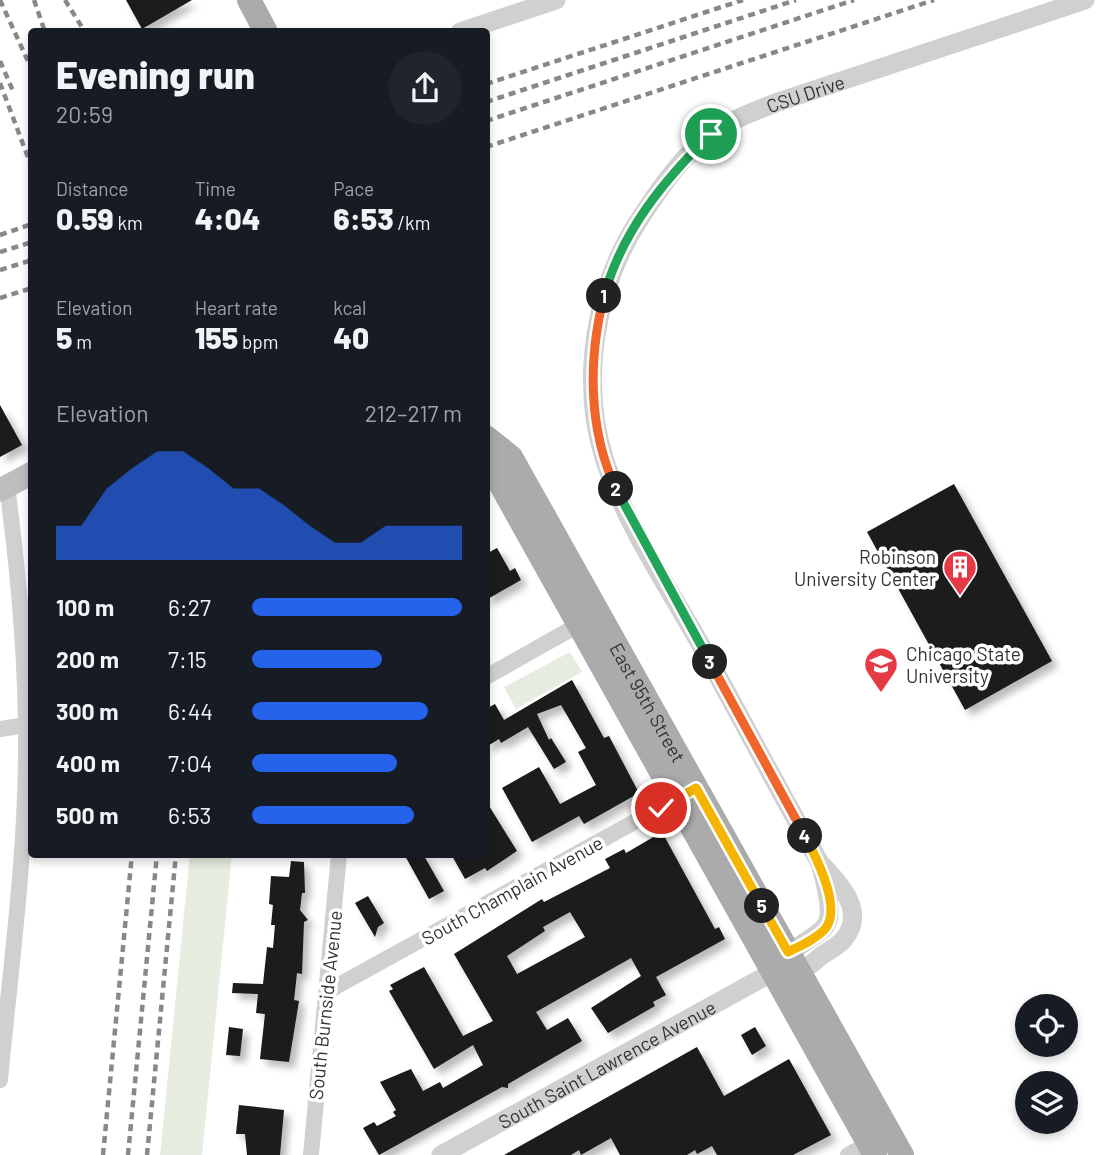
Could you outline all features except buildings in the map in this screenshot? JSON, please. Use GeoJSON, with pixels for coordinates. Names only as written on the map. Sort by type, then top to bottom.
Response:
{"type":"FeatureCollection","features":[{"type":"Feature","properties":{"kind":"main road"},"geometry":{"type":"LineString","coordinates":[[248,0],[265,28]]}},
{"type":"Feature","properties":{"kind":"main road","name":"East 95th Street"},"geometry":{"type":"LineString","coordinates":[[490,465],[589,619],[686,794],[772,972],[870,1146],[902,1155]]}},
{"type":"Feature","properties":{"kind":"main road"},"geometry":{"type":"LineString","coordinates":[[4,488],[28,475]]}},
{"type":"Feature","properties":{"kind":"main road","name":"East 95th Street"},"geometry":{"type":"LineString","coordinates":[[686,794],[794,962],[870,1146]]}},
{"type":"Feature","properties":{"kind":"street"},"geometry":{"type":"LineString","coordinates":[[472,28],[556,0]]}},
{"type":"Feature","properties":{"kind":"street","name":"CSU Drive"},"geometry":{"type":"LineString","coordinates":[[794,962],[829,922],[831,914],[820,863],[631,520],[605,458],[593,401],[593,372],[595,341],[608,284],[632,229],[671,175],[711,134],[733,121],[783,100],[1084,0]]}},
{"type":"Feature","properties":{"kind":"street"},"geometry":{"type":"LineString","coordinates":[[0,1080],[18,895],[26,724],[22,603],[4,488]]}},
{"type":"Feature","properties":{"kind":"street"},"geometry":{"type":"LineString","coordinates":[[490,675],[589,619]]}},
{"type":"Feature","properties":{"kind":"street"},"geometry":{"type":"LineString","coordinates":[[0,729],[26,724]]}},
{"type":"Feature","properties":{"kind":"street","name":"South Champlain Avenue"},"geometry":{"type":"LineString","coordinates":[[328,991],[686,794]]}},
{"type":"Feature","properties":{"kind":"street","name":"South Burnside Avenue"},"geometry":{"type":"LineString","coordinates":[[311,1155],[339,858]]}},
{"type":"Feature","properties":{"kind":"street"},"geometry":{"type":"LineString","coordinates":[[772,972],[794,962]]}},
{"type":"Feature","properties":{"kind":"street","name":"South Saint Lawrence Avenue"},"geometry":{"type":"LineString","coordinates":[[441,1155],[772,972]]}},
{"type":"Feature","properties":{"kind":"shaded area"},"geometry":{"type":"Polygon","coordinates":[[[570,652],[582,672],[516,709],[504,687],[570,652]]]}},
{"type":"Feature","properties":{"kind":"shaded area"},"geometry":{"type":"Polygon","coordinates":[[[190,858],[232,858],[202,1155],[160,1155],[190,858]]]}},
{"type":"Feature","properties":{"kind":"railway"},"geometry":{"type":"LineString","coordinates":[[0,0],[28,61]]}},
{"type":"Feature","properties":{"kind":"railway"},"geometry":{"type":"LineString","coordinates":[[34,0],[44,28]]}},
{"type":"Feature","properties":{"kind":"railway"},"geometry":{"type":"LineString","coordinates":[[65,0],[82,28]]}},
{"type":"Feature","properties":{"kind":"railway"},"geometry":{"type":"LineString","coordinates":[[490,83],[743,0]]}},
{"type":"Feature","properties":{"kind":"railway"},"geometry":{"type":"LineString","coordinates":[[490,101],[796,0]]}},
{"type":"Feature","properties":{"kind":"railway"},"geometry":{"type":"LineString","coordinates":[[490,120],[854,0]]}},
{"type":"Feature","properties":{"kind":"railway"},"geometry":{"type":"LineString","coordinates":[[490,146],[934,0]]}},
{"type":"Feature","properties":{"kind":"railway"},"geometry":{"type":"LineString","coordinates":[[0,61],[13,91]]}},
{"type":"Feature","properties":{"kind":"railway"},"geometry":{"type":"LineString","coordinates":[[0,83],[28,157]]}},
{"type":"Feature","properties":{"kind":"railway"},"geometry":{"type":"LineString","coordinates":[[0,235],[28,225]]}},
{"type":"Feature","properties":{"kind":"railway"},"geometry":{"type":"LineString","coordinates":[[0,252],[28,243]]}},
{"type":"Feature","properties":{"kind":"railway"},"geometry":{"type":"LineString","coordinates":[[0,270],[28,261]]}},
{"type":"Feature","properties":{"kind":"railway"},"geometry":{"type":"LineString","coordinates":[[0,298],[28,289]]}},
{"type":"Feature","properties":{"kind":"railway"},"geometry":{"type":"LineString","coordinates":[[103,1155],[132,858]]}},
{"type":"Feature","properties":{"kind":"railway"},"geometry":{"type":"LineString","coordinates":[[128,1155],[157,858]]}},
{"type":"Feature","properties":{"kind":"railway"},"geometry":{"type":"LineString","coordinates":[[147,1155],[176,858]]}},
{"type":"Feature","properties":{"kind":"place","name":"Robinson University Center"},"geometry":{"type":"Point","coordinates":[960,597]}},
{"type":"Feature","properties":{"kind":"place","name":"Chicago State University"},"geometry":{"type":"Point","coordinates":[881,694]}},
{"type":"Feature","properties":{"kind":"route"},"geometry":{"type":"LineString","coordinates":[[661,808],[696,788],[788,952],[825,929],[831,914],[820,863],[631,520],[605,458],[593,401],[595,341],[599,316],[619,254],[632,229],[671,175],[711,134]]}}]}
